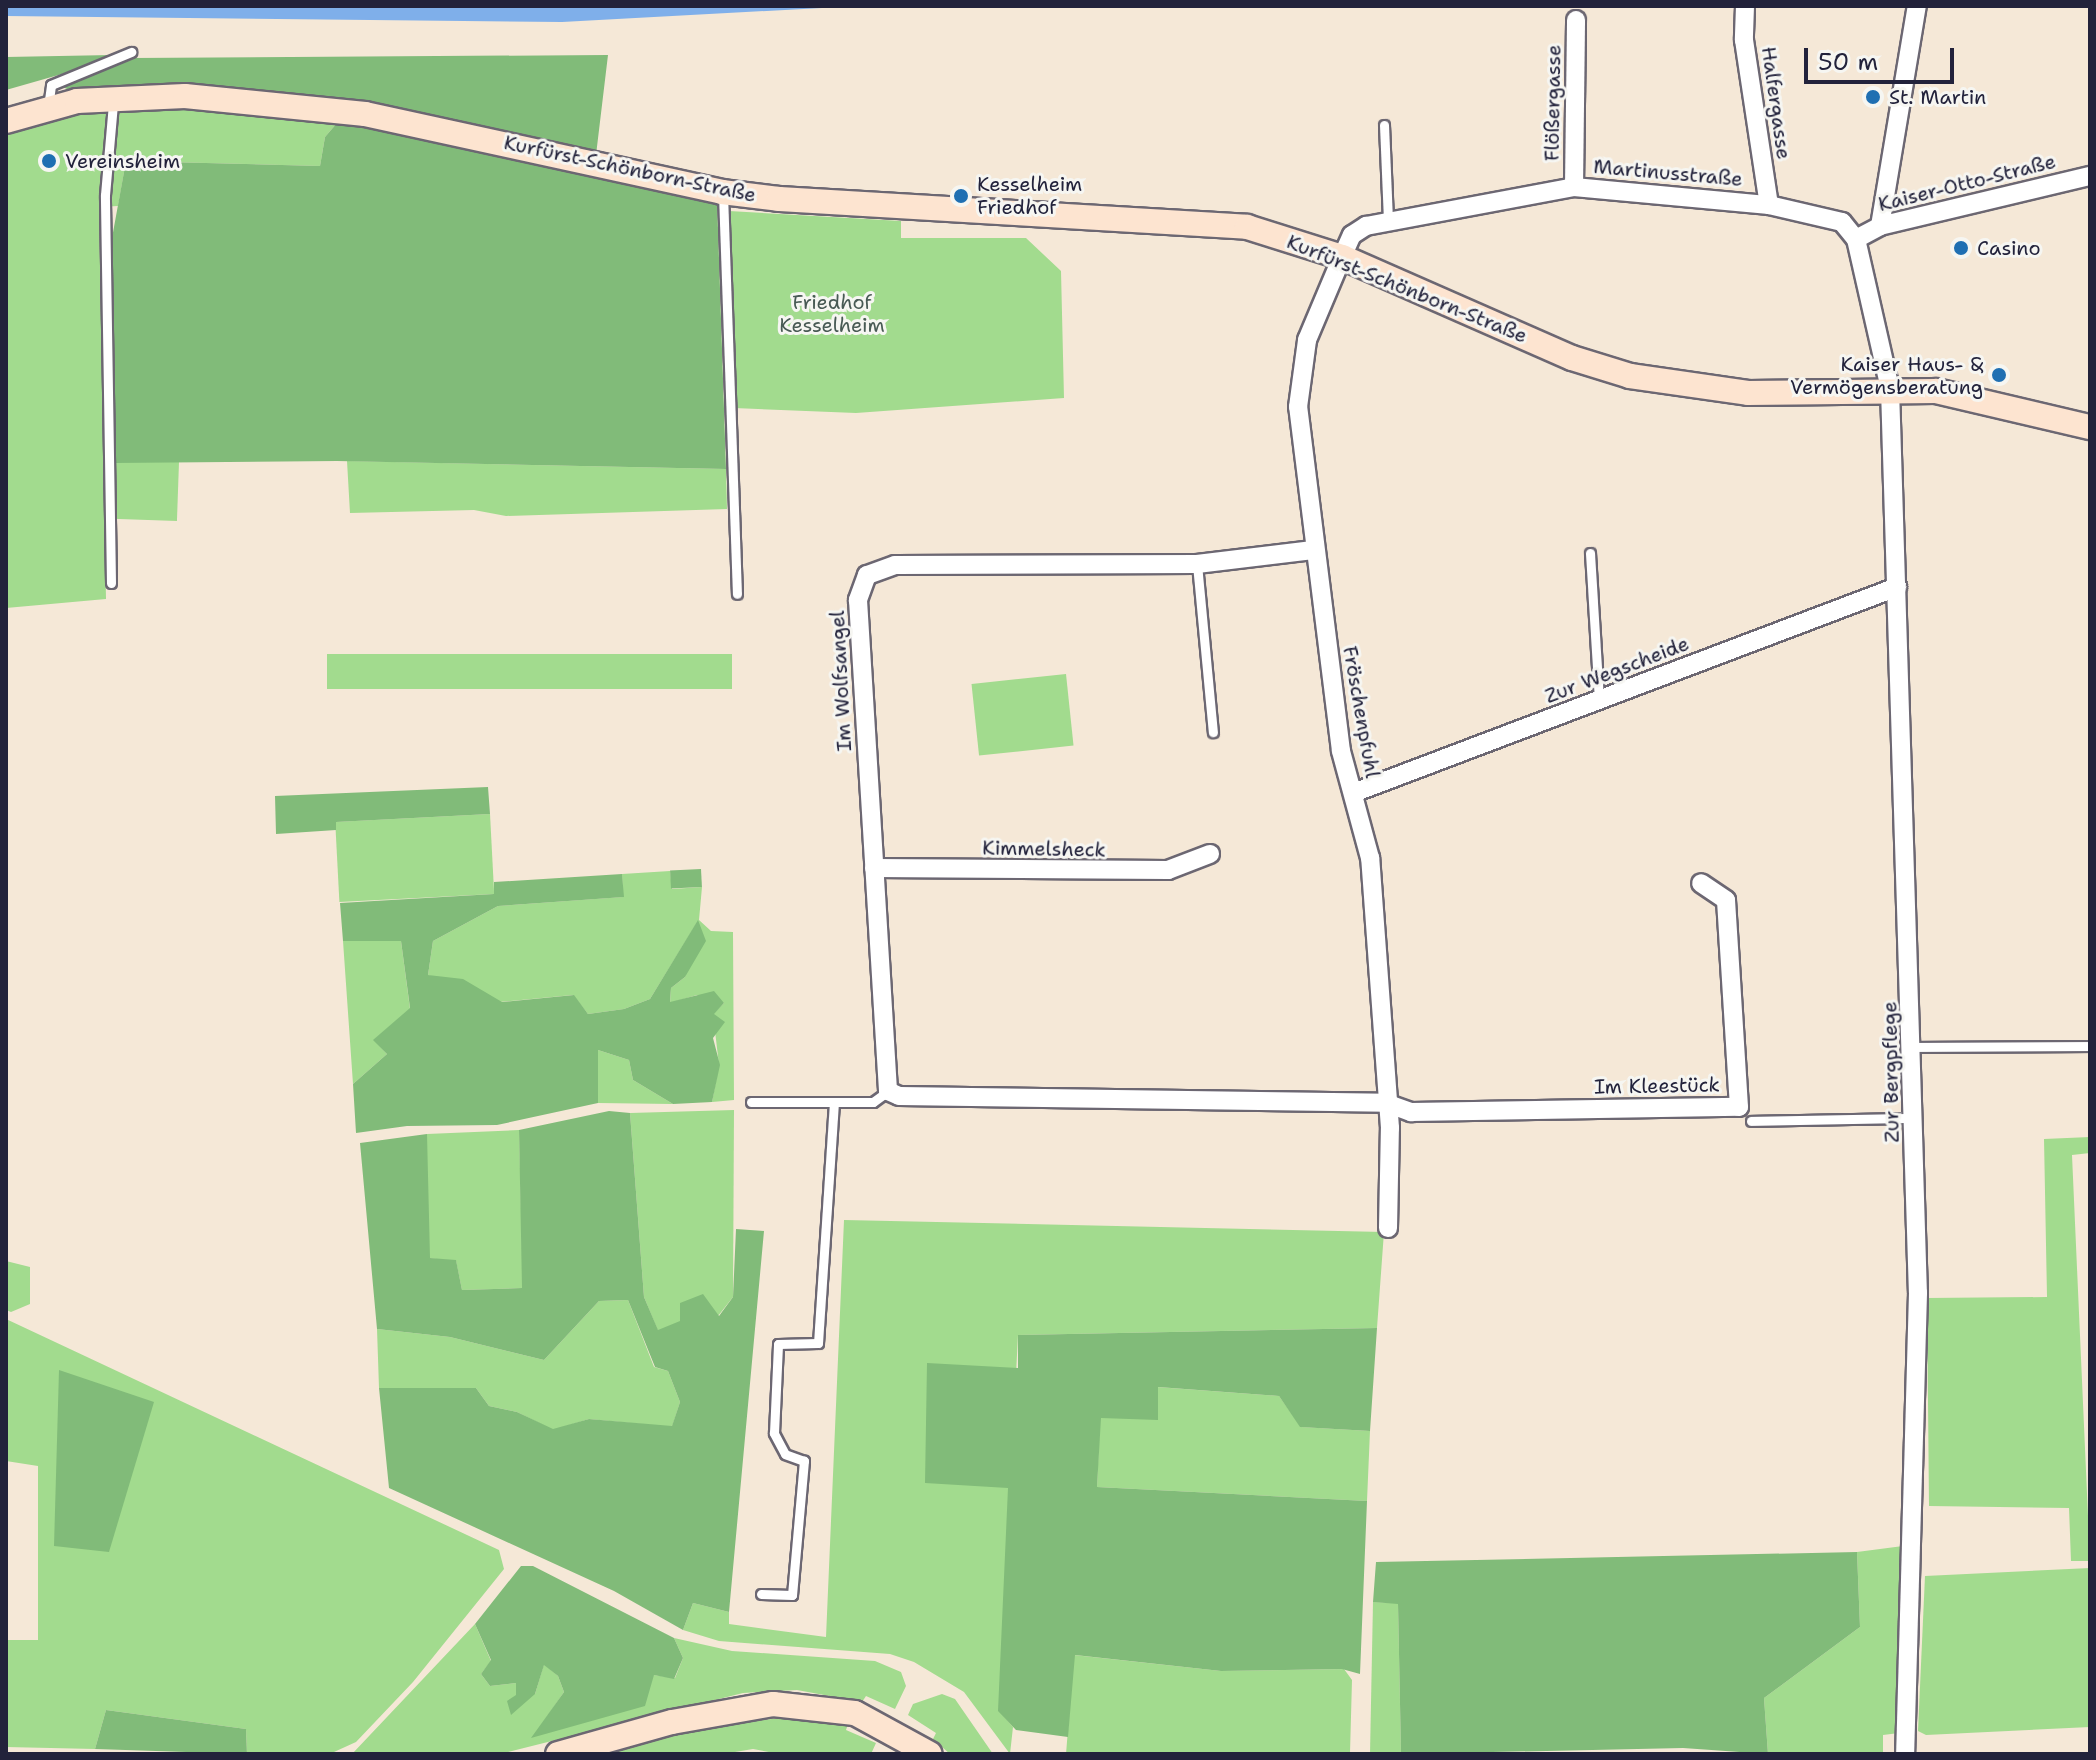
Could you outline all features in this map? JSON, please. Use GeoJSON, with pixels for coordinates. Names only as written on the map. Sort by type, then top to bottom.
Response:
{"type":"FeatureCollection","features":[{"type":"Feature","properties":{"kind":"street","name":"Halfergasse"},"geometry":{"type":"LineString","coordinates":[[1745,6],[1744,40],[1769,205]]}},
{"type":"Feature","properties":{"kind":"street"},"geometry":{"type":"LineString","coordinates":[[1880,226],[1917,6]]}},
{"type":"Feature","properties":{"kind":"street","name":"Flößergasse"},"geometry":{"type":"LineString","coordinates":[[1574,187],[1576,20]]}},
{"type":"Feature","properties":{"kind":"street","name":"Kurfürst-Schönborn-Straße"},"geometry":{"type":"LineString","coordinates":[[6,121],[48,107],[113,97],[185,96],[365,114],[722,192],[1247,227],[1342,257],[1572,358],[1630,376],[1748,393],[1890,389],[1936,391],[2090,427]]}},
{"type":"Feature","properties":{"kind":"street","name":"Kaiser-Otto-Straße"},"geometry":{"type":"LineString","coordinates":[[1856,239],[1880,226],[2090,176]]}},
{"type":"Feature","properties":{"kind":"street","name":"Martinusstraße"},"geometry":{"type":"LineString","coordinates":[[1342,257],[1352,235],[1388,222],[1574,187],[1643,189],[1769,205],[1842,222],[1856,239]]}},
{"type":"Feature","properties":{"kind":"street","name":"Zur Bergpflege"},"geometry":{"type":"LineString","coordinates":[[1856,239],[1890,389],[1912,1047],[1916,1400],[1905,1754]]}},
{"type":"Feature","properties":{"kind":"street","name":"Fröschenpfuhl"},"geometry":{"type":"LineString","coordinates":[[1342,257],[1300,369],[1298,407],[1313,550],[1341,751],[1370,858],[1386,1103],[1388,1228]]}},
{"type":"Feature","properties":{"kind":"street","name":"Im Wolfsangel"},"geometry":{"type":"LineString","coordinates":[[888,1091],[858,600],[867,575],[895,565],[1197,564],[1313,550]]}},
{"type":"Feature","properties":{"kind":"street","name":"Zur Wegscheide"},"geometry":{"type":"LineString","coordinates":[[1353,793],[1897,587]]}},
{"type":"Feature","properties":{"kind":"street","name":"Kimmelsheck"},"geometry":{"type":"LineString","coordinates":[[874,868],[1127,872],[1168,870],[1210,854]]}},
{"type":"Feature","properties":{"kind":"street","name":"Im Kleestück"},"geometry":{"type":"LineString","coordinates":[[1386,1103],[1411,1112],[1739,1107],[1726,900],[1701,883]]}},
{"type":"Feature","properties":{"kind":"street"},"geometry":{"type":"LineString","coordinates":[[888,1091],[915,1096],[1386,1103]]}},
{"type":"Feature","properties":{"kind":"street"},"geometry":{"type":"LineString","coordinates":[[558,1754],[736,1707],[809,1704],[855,1713],[928,1752]]}},
{"type":"Feature","properties":{"kind":"lane"},"geometry":{"type":"LineString","coordinates":[[48,107],[51,85],[131,52]]}},
{"type":"Feature","properties":{"kind":"lane"},"geometry":{"type":"LineString","coordinates":[[111,583],[105,195],[113,97]]}},
{"type":"Feature","properties":{"kind":"lane"},"geometry":{"type":"LineString","coordinates":[[1384,125],[1388,222]]}},
{"type":"Feature","properties":{"kind":"lane"},"geometry":{"type":"LineString","coordinates":[[722,192],[737,594]]}},
{"type":"Feature","properties":{"kind":"lane"},"geometry":{"type":"LineString","coordinates":[[1590,553],[1599,700]]}},
{"type":"Feature","properties":{"kind":"lane"},"geometry":{"type":"LineString","coordinates":[[1197,564],[1213,732]]}},
{"type":"Feature","properties":{"kind":"lane"},"geometry":{"type":"LineString","coordinates":[[1912,1047],[2090,1046]]}},
{"type":"Feature","properties":{"kind":"lane"},"geometry":{"type":"LineString","coordinates":[[751,1102],[873,1102],[888,1091]]}},
{"type":"Feature","properties":{"kind":"lane"},"geometry":{"type":"LineString","coordinates":[[761,1594],[792,1595],[804,1461],[785,1454],[774,1433],[776,1360],[778,1344],[818,1343],[834,1103]]}},
{"type":"Feature","properties":{"kind":"lane"},"geometry":{"type":"LineString","coordinates":[[1751,1121],[1914,1118]]}},
{"type":"Feature","properties":{"kind":"green space"},"geometry":{"type":"Polygon","coordinates":[[[112,55],[62,74],[6,90],[6,57],[112,55]]]}},
{"type":"Feature","properties":{"kind":"green space"},"geometry":{"type":"Polygon","coordinates":[[[608,55],[596,155],[352,103],[77,94],[61,86],[132,58],[608,55]]]}},
{"type":"Feature","properties":{"kind":"green space"},"geometry":{"type":"Polygon","coordinates":[[[97,107],[232,109],[337,123],[325,137],[320,166],[126,161],[118,206],[99,207],[106,599],[6,608],[6,132],[97,107]]]}},
{"type":"Feature","properties":{"kind":"green space"},"geometry":{"type":"Polygon","coordinates":[[[337,123],[428,137],[717,198],[726,469],[337,461],[114,463],[110,249],[126,161],[320,166],[325,137],[337,123]]]}},
{"type":"Feature","properties":{"kind":"green space","name":"Friedhof Kesselheim"},"geometry":{"type":"Polygon","coordinates":[[[729,211],[901,221],[901,238],[1026,238],[1061,271],[1064,398],[856,413],[734,408],[729,211]]]}},
{"type":"Feature","properties":{"kind":"green space"},"geometry":{"type":"Polygon","coordinates":[[[114,460],[179,462],[177,521],[112,519],[114,460]]]}},
{"type":"Feature","properties":{"kind":"green space"},"geometry":{"type":"Polygon","coordinates":[[[347,461],[726,469],[727,509],[506,516],[474,510],[350,513],[347,461]]]}},
{"type":"Feature","properties":{"kind":"green space"},"geometry":{"type":"Polygon","coordinates":[[[327,654],[732,654],[732,689],[327,689],[327,654]]]}},
{"type":"Feature","properties":{"kind":"green space"},"geometry":{"type":"Polygon","coordinates":[[[1066,674],[1074,746],[979,756],[972,684],[1066,674]]]}},
{"type":"Feature","properties":{"kind":"green space"},"geometry":{"type":"Polygon","coordinates":[[[488,787],[490,814],[336,822],[336,830],[276,834],[275,796],[488,787]]]}},
{"type":"Feature","properties":{"kind":"green space"},"geometry":{"type":"Polygon","coordinates":[[[490,814],[494,894],[339,902],[335,822],[490,814]]]}},
{"type":"Feature","properties":{"kind":"green space"},"geometry":{"type":"Polygon","coordinates":[[[701,869],[702,887],[671,889],[670,871],[701,869]]]}},
{"type":"Feature","properties":{"kind":"green space"},"geometry":{"type":"Polygon","coordinates":[[[670,871],[672,889],[702,887],[699,920],[711,931],[733,932],[734,1100],[712,1102],[719,1065],[713,1014],[724,1003],[697,995],[670,1003],[671,988],[685,977],[698,921],[650,999],[624,1009],[588,1014],[573,995],[499,1002],[428,975],[433,941],[498,906],[623,897],[622,874],[670,871]]]}},
{"type":"Feature","properties":{"kind":"green space"},"geometry":{"type":"Polygon","coordinates":[[[622,874],[624,897],[498,906],[433,941],[428,975],[463,979],[502,1002],[574,995],[588,1014],[624,1009],[650,999],[698,920],[706,941],[685,977],[671,988],[670,1002],[714,991],[724,1003],[714,1014],[725,1022],[713,1038],[720,1065],[712,1102],[673,1104],[633,1080],[629,1060],[598,1050],[598,1103],[497,1125],[407,1126],[356,1133],[353,1084],[387,1054],[373,1040],[410,1008],[401,941],[343,941],[340,903],[494,894],[494,882],[622,874]]]}},
{"type":"Feature","properties":{"kind":"green space"},"geometry":{"type":"Polygon","coordinates":[[[343,941],[401,941],[410,1009],[374,1040],[387,1054],[353,1084],[343,941]]]}},
{"type":"Feature","properties":{"kind":"green space"},"geometry":{"type":"Polygon","coordinates":[[[598,1050],[629,1060],[633,1080],[673,1104],[598,1103],[598,1050]]]}},
{"type":"Feature","properties":{"kind":"green space"},"geometry":{"type":"Polygon","coordinates":[[[734,1110],[733,1297],[718,1316],[658,1331],[644,1297],[630,1113],[734,1110]]]}},
{"type":"Feature","properties":{"kind":"green space"},"geometry":{"type":"Polygon","coordinates":[[[609,1111],[630,1113],[644,1297],[658,1330],[680,1321],[680,1303],[703,1294],[719,1316],[733,1297],[736,1229],[764,1231],[729,1612],[693,1603],[683,1630],[614,1591],[389,1488],[379,1388],[476,1388],[489,1406],[517,1412],[553,1429],[589,1419],[672,1426],[680,1402],[668,1371],[655,1367],[628,1300],[599,1301],[544,1360],[450,1337],[377,1329],[360,1143],[427,1134],[430,1258],[456,1260],[462,1290],[522,1288],[519,1130],[609,1111]]]}},
{"type":"Feature","properties":{"kind":"green space"},"geometry":{"type":"Polygon","coordinates":[[[519,1130],[523,1288],[462,1290],[456,1261],[427,1258],[427,1134],[519,1130]]]}},
{"type":"Feature","properties":{"kind":"green space"},"geometry":{"type":"Polygon","coordinates":[[[2090,1137],[2090,1153],[2072,1155],[2090,1561],[2071,1561],[2069,1508],[1929,1506],[1927,1298],[2047,1297],[2044,1139],[2090,1137]]]}},
{"type":"Feature","properties":{"kind":"green space"},"geometry":{"type":"Polygon","coordinates":[[[844,1220],[1384,1232],[1377,1328],[1018,1335],[999,1711],[1013,1727],[1010,1754],[964,1692],[914,1662],[890,1654],[719,1641],[683,1630],[693,1603],[729,1612],[729,1624],[826,1637],[844,1220]]]}},
{"type":"Feature","properties":{"kind":"green space"},"geometry":{"type":"Polygon","coordinates":[[[6,1261],[30,1267],[30,1304],[11,1312],[6,1310],[6,1261]]]}},
{"type":"Feature","properties":{"kind":"green space"},"geometry":{"type":"Polygon","coordinates":[[[628,1300],[654,1367],[668,1371],[680,1402],[672,1427],[589,1419],[553,1430],[517,1412],[489,1406],[476,1388],[379,1388],[377,1329],[450,1337],[544,1360],[599,1301],[628,1300]]]}},
{"type":"Feature","properties":{"kind":"green space"},"geometry":{"type":"Polygon","coordinates":[[[6,1319],[499,1550],[504,1569],[413,1682],[356,1742],[334,1752],[247,1754],[246,1729],[106,1710],[95,1749],[6,1747],[6,1640],[38,1640],[38,1466],[6,1461],[6,1319]]]}},
{"type":"Feature","properties":{"kind":"green space"},"geometry":{"type":"Polygon","coordinates":[[[1377,1328],[1370,1431],[1300,1427],[1279,1396],[1158,1387],[1158,1420],[1101,1418],[1097,1487],[1367,1501],[1360,1674],[1342,1669],[1221,1671],[1075,1655],[1068,1737],[1016,1730],[998,1711],[1008,1488],[925,1483],[927,1363],[1018,1368],[1018,1335],[1377,1328]]]}},
{"type":"Feature","properties":{"kind":"green space"},"geometry":{"type":"Polygon","coordinates":[[[59,1370],[154,1402],[109,1552],[54,1546],[59,1370]]]}},
{"type":"Feature","properties":{"kind":"green space"},"geometry":{"type":"Polygon","coordinates":[[[1157,1387],[1279,1396],[1301,1427],[1370,1431],[1367,1501],[1097,1487],[1100,1417],[1157,1387]]]}},
{"type":"Feature","properties":{"kind":"green space"},"geometry":{"type":"Polygon","coordinates":[[[1903,1546],[1899,1733],[1883,1735],[1883,1752],[1768,1754],[1764,1698],[1860,1627],[1857,1552],[1903,1546]]]}},
{"type":"Feature","properties":{"kind":"green space"},"geometry":{"type":"Polygon","coordinates":[[[1857,1552],[1860,1627],[1764,1698],[1768,1754],[1683,1748],[1401,1754],[1398,1604],[1373,1602],[1376,1562],[1857,1552]]]}},
{"type":"Feature","properties":{"kind":"green space"},"geometry":{"type":"Polygon","coordinates":[[[521,1566],[533,1566],[674,1638],[683,1658],[674,1679],[654,1675],[645,1706],[531,1738],[564,1692],[558,1676],[544,1665],[535,1694],[511,1715],[507,1701],[516,1695],[516,1683],[490,1686],[481,1674],[491,1660],[475,1624],[521,1566]]]}},
{"type":"Feature","properties":{"kind":"green space"},"geometry":{"type":"Polygon","coordinates":[[[2090,1568],[2090,1727],[1926,1735],[1918,1731],[1925,1576],[2090,1568]]]}},
{"type":"Feature","properties":{"kind":"green space"},"geometry":{"type":"Polygon","coordinates":[[[1373,1602],[1398,1603],[1401,1754],[1370,1754],[1373,1602]]]}},
{"type":"Feature","properties":{"kind":"green space"},"geometry":{"type":"Polygon","coordinates":[[[475,1624],[491,1661],[481,1674],[490,1686],[516,1683],[516,1695],[535,1694],[544,1664],[558,1676],[564,1692],[533,1737],[654,1675],[675,1678],[683,1658],[674,1638],[732,1651],[875,1661],[901,1672],[906,1686],[895,1709],[866,1696],[862,1702],[797,1690],[743,1693],[500,1754],[352,1754],[475,1624]]]}},
{"type":"Feature","properties":{"kind":"green space"},"geometry":{"type":"Polygon","coordinates":[[[1074,1655],[1221,1671],[1344,1669],[1352,1680],[1350,1753],[1066,1754],[1074,1655]]]}},
{"type":"Feature","properties":{"kind":"green space"},"geometry":{"type":"Polygon","coordinates":[[[942,1694],[955,1699],[993,1754],[950,1754],[933,1739],[936,1733],[908,1715],[913,1704],[942,1694]]]}},
{"type":"Feature","properties":{"kind":"green space"},"geometry":{"type":"Polygon","coordinates":[[[106,1710],[246,1729],[247,1754],[95,1749],[106,1710]]]}},
{"type":"Feature","properties":{"kind":"green space"},"geometry":{"type":"Polygon","coordinates":[[[802,1716],[848,1724],[846,1730],[876,1743],[871,1754],[780,1754],[753,1749],[723,1754],[604,1754],[701,1726],[802,1716]]]}},
{"type":"Feature","properties":{"kind":"water"},"geometry":{"type":"Polygon","coordinates":[[[6,6],[859,6],[562,22],[6,16],[6,6]]]}},
{"type":"Feature","properties":{"kind":"place","name":"St. Martin"},"geometry":{"type":"Point","coordinates":[1873,97]}},
{"type":"Feature","properties":{"kind":"place","name":"Vereinsheim"},"geometry":{"type":"Point","coordinates":[49,161]}},
{"type":"Feature","properties":{"kind":"place","name":"Kesselheim Friedhof"},"geometry":{"type":"Point","coordinates":[961,196]}},
{"type":"Feature","properties":{"kind":"place","name":"Casino"},"geometry":{"type":"Point","coordinates":[1961,248]}},
{"type":"Feature","properties":{"kind":"place","name":"Kaiser Haus- & Vermögensberatung"},"geometry":{"type":"Point","coordinates":[1999,375]}}]}
